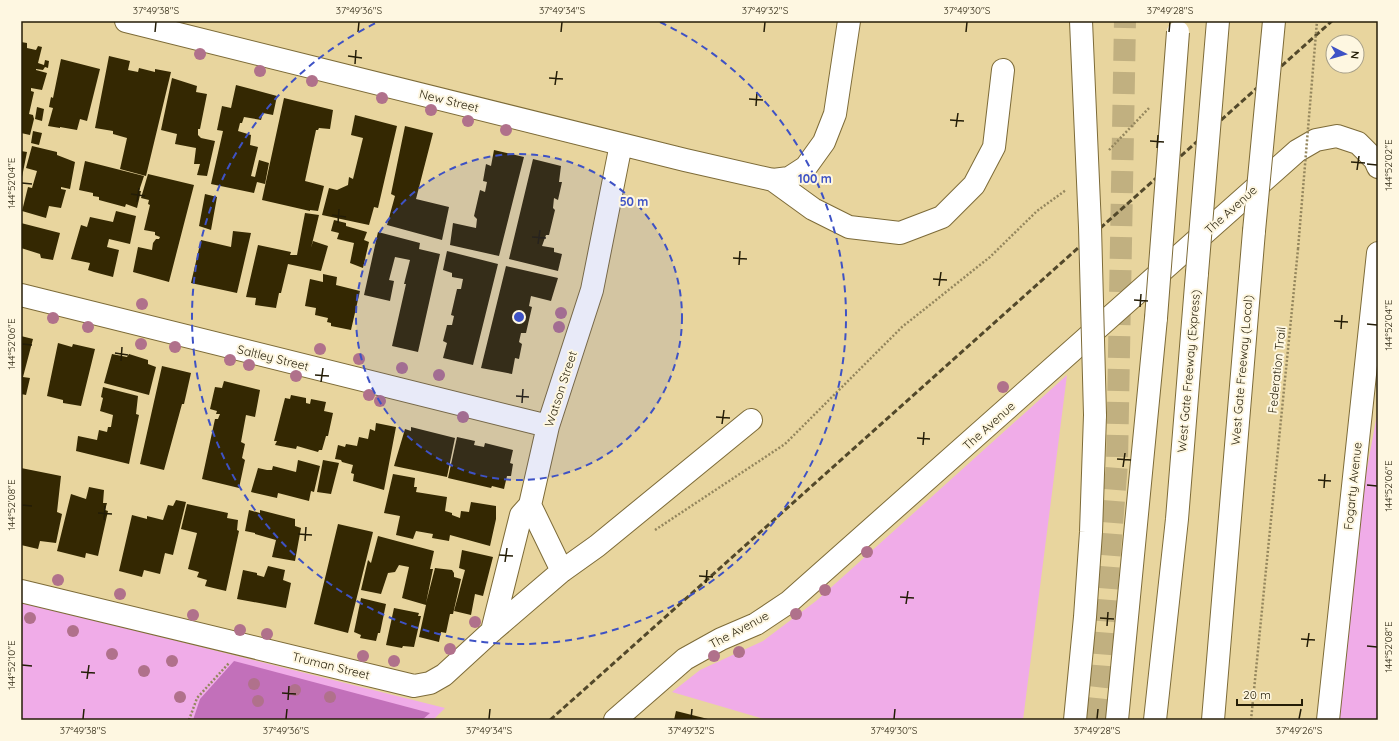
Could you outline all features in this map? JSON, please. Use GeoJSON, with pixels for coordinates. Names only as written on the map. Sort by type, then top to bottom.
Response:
{"type":"FeatureCollection","features":[{"type":"Feature","properties":{"kind":"main road","name":"New Street"},"geometry":{"type":"LineString","coordinates":[[126,21],[621,144],[773,180]]}},
{"type":"Feature","properties":{"kind":"main road"},"geometry":{"type":"LineString","coordinates":[[773,180],[789,178],[806,167],[824,142],[835,114],[849,21]]}},
{"type":"Feature","properties":{"kind":"main road"},"geometry":{"type":"LineString","coordinates":[[1075,720],[1085,618],[1091,532],[1095,415],[1090,235],[1081,21]]}},
{"type":"Feature","properties":{"kind":"main road","name":"West Gate Freeway (Express)"},"geometry":{"type":"LineString","coordinates":[[1155,720],[1177,519],[1218,21]]}},
{"type":"Feature","properties":{"kind":"main road","name":"West Gate Freeway (Local)"},"geometry":{"type":"LineString","coordinates":[[1213,720],[1254,231],[1274,21]]}},
{"type":"Feature","properties":{"kind":"main road"},"geometry":{"type":"LineString","coordinates":[[1118,720],[1156,318],[1179,27]]}},
{"type":"Feature","properties":{"kind":"main road"},"geometry":{"type":"LineString","coordinates":[[773,180],[813,208],[849,227],[900,233],[942,217],[974,185],[994,147],[1003,70]]}},
{"type":"Feature","properties":{"kind":"main road","name":"The Avenue"},"geometry":{"type":"LineString","coordinates":[[615,720],[685,659],[721,639],[756,624],[789,602],[1297,152],[1316,140],[1337,136],[1358,143],[1375,160],[1378,167]]}},
{"type":"Feature","properties":{"kind":"main road","name":"Watson Street"},"geometry":{"type":"LineString","coordinates":[[492,631],[521,515],[530,505],[548,426],[592,290],[621,144]]}},
{"type":"Feature","properties":{"kind":"main road","name":"Fogarty Avenue"},"geometry":{"type":"LineString","coordinates":[[1328,720],[1378,253]]}},
{"type":"Feature","properties":{"kind":"main road","name":"Saltley Street"},"geometry":{"type":"LineString","coordinates":[[21,295],[548,426]]}},
{"type":"Feature","properties":{"kind":"main road","name":"Truman Street"},"geometry":{"type":"LineString","coordinates":[[21,590],[414,686],[430,683],[444,674],[562,571],[597,546],[751,420]]}},
{"type":"Feature","properties":{"kind":"main road"},"geometry":{"type":"LineString","coordinates":[[530,505],[562,571]]}},
{"type":"Feature","properties":{"kind":"path","name":"Federation Trail"},"geometry":{"type":"LineString","coordinates":[[1252,720],[1298,249],[1317,21]]}},
{"type":"Feature","properties":{"kind":"path"},"geometry":{"type":"LineString","coordinates":[[1105,154],[1151,106]]}},
{"type":"Feature","properties":{"kind":"path"},"geometry":{"type":"LineString","coordinates":[[648,534],[785,444],[902,327],[990,257],[1037,211],[1066,189]]}},
{"type":"Feature","properties":{"kind":"path"},"geometry":{"type":"LineString","coordinates":[[189,720],[197,698],[231,660]]}},
{"type":"Feature","properties":{"kind":"shaded area"},"geometry":{"type":"Polygon","coordinates":[[[1067,375],[1023,720],[767,720],[672,692],[700,670],[763,641],[816,601],[1067,375]]]}},
{"type":"Feature","properties":{"kind":"shaded area"},"geometry":{"type":"Polygon","coordinates":[[[1378,409],[1378,720],[1328,720],[1339,620],[1378,409]]]}},
{"type":"Feature","properties":{"kind":"shaded area"},"geometry":{"type":"Polygon","coordinates":[[[21,602],[445,708],[433,720],[21,720],[21,602]]]}},
{"type":"Feature","properties":{"kind":"shaded area"},"geometry":{"type":"Polygon","coordinates":[[[234,661],[430,713],[422,720],[193,720],[200,699],[234,661]]]}},
{"type":"Feature","properties":{"kind":"building"},"geometry":{"type":"Polygon","coordinates":[[[21,42],[27,43],[27,48],[36,50],[38,46],[42,47],[38,63],[44,65],[45,60],[49,61],[48,68],[45,67],[43,70],[36,69],[47,73],[42,90],[31,88],[31,91],[34,92],[29,114],[33,115],[34,119],[30,135],[21,133],[21,42]]]}},
{"type":"Feature","properties":{"kind":"building"},"geometry":{"type":"Polygon","coordinates":[[[109,56],[130,61],[128,70],[138,72],[139,68],[155,72],[155,69],[171,72],[146,176],[120,169],[127,138],[113,134],[113,131],[95,128],[109,56]]]}},
{"type":"Feature","properties":{"kind":"building"},"geometry":{"type":"Polygon","coordinates":[[[61,59],[100,69],[87,121],[80,119],[77,130],[48,126],[53,108],[49,107],[51,97],[53,98],[61,59]]]}},
{"type":"Feature","properties":{"kind":"building"},"geometry":{"type":"Polygon","coordinates":[[[172,78],[197,86],[196,92],[207,94],[200,129],[198,129],[198,135],[201,138],[215,141],[207,176],[197,175],[200,164],[194,164],[196,148],[175,144],[177,134],[161,130],[172,78]]]}},
{"type":"Feature","properties":{"kind":"building"},"geometry":{"type":"Polygon","coordinates":[[[236,85],[277,96],[273,115],[263,113],[261,120],[244,117],[242,123],[240,123],[238,131],[251,135],[250,145],[258,147],[251,176],[255,177],[259,160],[269,163],[265,184],[257,182],[254,193],[211,184],[223,131],[217,130],[222,106],[231,108],[236,85]]]}},
{"type":"Feature","properties":{"kind":"building"},"geometry":{"type":"Polygon","coordinates":[[[284,98],[333,110],[330,129],[319,128],[316,130],[305,181],[324,186],[318,211],[310,211],[262,200],[284,98]]]}},
{"type":"Feature","properties":{"kind":"building"},"geometry":{"type":"Polygon","coordinates":[[[37,107],[44,109],[42,121],[35,119],[37,107]]]}},
{"type":"Feature","properties":{"kind":"building"},"geometry":{"type":"Polygon","coordinates":[[[355,115],[397,126],[378,208],[374,207],[369,225],[322,215],[329,188],[337,190],[348,185],[349,177],[353,179],[363,138],[351,135],[355,115]]]}},
{"type":"Feature","properties":{"kind":"building"},"geometry":{"type":"Polygon","coordinates":[[[405,126],[433,133],[416,199],[449,207],[442,240],[387,225],[395,196],[391,194],[405,126]]]}},
{"type":"Feature","properties":{"kind":"building"},"geometry":{"type":"Polygon","coordinates":[[[33,131],[42,133],[39,145],[31,143],[33,131]]]}},
{"type":"Feature","properties":{"kind":"building"},"geometry":{"type":"Polygon","coordinates":[[[32,146],[57,152],[57,155],[75,162],[70,189],[61,187],[61,189],[66,190],[61,208],[49,206],[46,218],[22,211],[28,187],[32,188],[37,171],[26,168],[32,146]]]}},
{"type":"Feature","properties":{"kind":"building"},"geometry":{"type":"Polygon","coordinates":[[[494,150],[524,157],[499,256],[450,245],[453,223],[476,228],[477,219],[474,216],[480,190],[485,192],[487,182],[483,181],[486,164],[491,166],[494,150]]]}},
{"type":"Feature","properties":{"kind":"building"},"geometry":{"type":"Polygon","coordinates":[[[21,151],[27,152],[22,177],[21,177],[21,151]]]}},
{"type":"Feature","properties":{"kind":"building"},"geometry":{"type":"Polygon","coordinates":[[[533,159],[561,166],[559,182],[562,182],[558,200],[554,198],[553,208],[555,210],[549,235],[546,235],[542,246],[554,248],[554,252],[562,254],[558,271],[509,259],[533,159]]]}},
{"type":"Feature","properties":{"kind":"building"},"geometry":{"type":"Polygon","coordinates":[[[85,161],[144,176],[139,191],[141,191],[137,208],[126,204],[125,207],[99,200],[99,197],[93,196],[93,193],[79,190],[85,161]]]}},
{"type":"Feature","properties":{"kind":"building"},"geometry":{"type":"Polygon","coordinates":[[[148,174],[194,185],[169,282],[133,272],[138,247],[152,250],[153,243],[160,237],[155,235],[155,232],[144,230],[150,205],[148,204],[149,200],[141,198],[148,174]]]}},
{"type":"Feature","properties":{"kind":"building"},"geometry":{"type":"Polygon","coordinates":[[[205,194],[217,197],[211,230],[199,226],[205,194]]]}},
{"type":"Feature","properties":{"kind":"building"},"geometry":{"type":"Polygon","coordinates":[[[116,211],[136,216],[130,244],[109,239],[107,247],[119,250],[113,277],[88,270],[90,263],[71,259],[81,225],[87,227],[90,217],[113,222],[116,211]]]}},
{"type":"Feature","properties":{"kind":"building"},"geometry":{"type":"Polygon","coordinates":[[[305,213],[319,215],[311,248],[313,241],[328,246],[321,271],[288,264],[276,308],[255,305],[256,298],[246,297],[258,245],[291,252],[290,255],[297,255],[305,213]]]}},
{"type":"Feature","properties":{"kind":"building"},"geometry":{"type":"Polygon","coordinates":[[[334,220],[346,223],[346,226],[367,232],[364,240],[369,242],[363,268],[350,263],[354,243],[337,239],[339,233],[331,231],[334,220]]]}},
{"type":"Feature","properties":{"kind":"building"},"geometry":{"type":"Polygon","coordinates":[[[21,223],[60,233],[53,260],[41,258],[40,254],[21,248],[21,223]]]}},
{"type":"Feature","properties":{"kind":"building"},"geometry":{"type":"Polygon","coordinates":[[[233,231],[251,233],[237,293],[191,283],[201,240],[231,247],[233,231]]]}},
{"type":"Feature","properties":{"kind":"building"},"geometry":{"type":"Polygon","coordinates":[[[378,232],[420,243],[419,249],[440,254],[418,352],[392,346],[410,260],[395,257],[389,280],[394,281],[390,301],[364,295],[378,232]]]}},
{"type":"Feature","properties":{"kind":"building"},"geometry":{"type":"Polygon","coordinates":[[[447,251],[498,264],[473,365],[443,358],[447,343],[443,341],[447,325],[452,325],[454,316],[451,315],[457,289],[461,289],[463,279],[452,277],[452,273],[443,270],[447,251]]]}},
{"type":"Feature","properties":{"kind":"building"},"geometry":{"type":"Polygon","coordinates":[[[506,266],[558,278],[551,301],[531,296],[529,306],[532,307],[526,333],[521,333],[519,342],[522,344],[519,359],[515,358],[512,374],[481,368],[506,266]]]}},
{"type":"Feature","properties":{"kind":"building"},"geometry":{"type":"Polygon","coordinates":[[[323,274],[337,277],[336,285],[360,291],[351,330],[331,326],[331,323],[327,322],[328,318],[315,315],[316,308],[305,306],[310,279],[323,282],[323,274]]]}},
{"type":"Feature","properties":{"kind":"building"},"geometry":{"type":"Polygon","coordinates":[[[21,336],[33,339],[23,377],[30,378],[26,395],[21,394],[21,336]]]}},
{"type":"Feature","properties":{"kind":"building"},"geometry":{"type":"Polygon","coordinates":[[[58,343],[72,347],[73,344],[95,349],[81,406],[63,403],[63,400],[47,396],[58,343]]]}},
{"type":"Feature","properties":{"kind":"building"},"geometry":{"type":"Polygon","coordinates":[[[112,354],[127,357],[129,354],[148,360],[148,364],[156,367],[149,395],[104,383],[112,354]]]}},
{"type":"Feature","properties":{"kind":"building"},"geometry":{"type":"Polygon","coordinates":[[[162,366],[191,373],[184,404],[182,404],[164,470],[140,464],[162,366]]]}},
{"type":"Feature","properties":{"kind":"building"},"geometry":{"type":"Polygon","coordinates":[[[224,381],[260,390],[255,417],[246,415],[241,442],[245,444],[242,458],[245,460],[239,488],[202,479],[215,419],[218,419],[220,414],[216,414],[217,411],[210,409],[215,387],[222,388],[224,381]]]}},
{"type":"Feature","properties":{"kind":"building"},"geometry":{"type":"Polygon","coordinates":[[[103,387],[138,396],[136,414],[139,415],[129,464],[76,451],[78,436],[97,440],[99,430],[107,432],[108,427],[111,427],[113,415],[100,411],[103,398],[101,397],[103,387]]]}},
{"type":"Feature","properties":{"kind":"building"},"geometry":{"type":"Polygon","coordinates":[[[291,395],[306,398],[306,403],[310,404],[311,399],[326,402],[324,411],[333,413],[328,436],[326,436],[322,450],[319,450],[318,452],[297,446],[296,449],[275,445],[277,441],[274,441],[285,398],[290,399],[291,395]]]}},
{"type":"Feature","properties":{"kind":"building"},"geometry":{"type":"Polygon","coordinates":[[[376,423],[396,427],[384,490],[353,481],[354,474],[351,473],[353,465],[335,459],[338,445],[345,447],[346,444],[357,446],[359,437],[368,439],[370,429],[375,431],[376,423]]]}},
{"type":"Feature","properties":{"kind":"building"},"geometry":{"type":"Polygon","coordinates":[[[411,427],[455,438],[447,477],[394,466],[405,429],[411,431],[411,427]]]}},
{"type":"Feature","properties":{"kind":"building"},"geometry":{"type":"Polygon","coordinates":[[[457,437],[475,441],[474,445],[484,447],[485,443],[513,450],[510,463],[513,464],[511,476],[507,476],[504,489],[492,486],[491,488],[448,478],[457,437]]]}},
{"type":"Feature","properties":{"kind":"building"},"geometry":{"type":"Polygon","coordinates":[[[298,460],[320,466],[314,492],[311,491],[309,501],[278,493],[277,498],[251,492],[258,468],[272,470],[273,466],[296,472],[298,460]]]}},
{"type":"Feature","properties":{"kind":"building"},"geometry":{"type":"Polygon","coordinates":[[[323,460],[339,463],[331,494],[317,492],[323,460]]]}},
{"type":"Feature","properties":{"kind":"building"},"geometry":{"type":"Polygon","coordinates":[[[21,468],[61,476],[57,512],[62,514],[56,543],[40,541],[38,549],[21,545],[21,468]]]}},
{"type":"Feature","properties":{"kind":"building"},"geometry":{"type":"Polygon","coordinates":[[[393,474],[415,478],[414,487],[417,487],[416,492],[447,497],[445,511],[460,518],[461,511],[469,512],[471,502],[496,506],[496,519],[490,546],[450,535],[449,541],[432,538],[433,534],[416,531],[413,539],[396,535],[400,516],[384,513],[393,474]]]}},
{"type":"Feature","properties":{"kind":"building"},"geometry":{"type":"Polygon","coordinates":[[[89,487],[104,490],[103,503],[107,503],[105,510],[108,511],[98,556],[86,553],[85,558],[57,551],[71,494],[86,499],[89,487]]]}},
{"type":"Feature","properties":{"kind":"building"},"geometry":{"type":"Polygon","coordinates":[[[176,500],[186,502],[173,555],[165,553],[160,574],[144,570],[142,577],[119,571],[132,515],[147,519],[147,516],[163,520],[168,505],[173,506],[176,500]]]}},
{"type":"Feature","properties":{"kind":"building"},"geometry":{"type":"Polygon","coordinates":[[[187,504],[228,513],[227,518],[238,520],[237,530],[239,531],[226,591],[205,586],[207,580],[197,577],[199,572],[188,569],[197,533],[181,529],[187,504]]]}},
{"type":"Feature","properties":{"kind":"building"},"geometry":{"type":"Polygon","coordinates":[[[249,510],[260,513],[260,510],[295,519],[295,526],[301,528],[295,561],[272,557],[276,540],[245,531],[249,510]]]}},
{"type":"Feature","properties":{"kind":"building"},"geometry":{"type":"Polygon","coordinates":[[[338,524],[373,532],[348,633],[314,624],[338,524]]]}},
{"type":"Feature","properties":{"kind":"building"},"geometry":{"type":"Polygon","coordinates":[[[378,536],[434,551],[430,569],[433,569],[426,603],[435,568],[452,570],[454,577],[461,579],[453,614],[450,614],[446,633],[441,632],[439,642],[419,637],[426,605],[402,598],[409,567],[399,565],[395,572],[388,573],[381,594],[361,590],[368,560],[371,563],[378,536]]]}},
{"type":"Feature","properties":{"kind":"building"},"geometry":{"type":"Polygon","coordinates":[[[462,550],[493,557],[483,596],[475,594],[471,615],[454,611],[465,570],[459,568],[462,550]]]}},
{"type":"Feature","properties":{"kind":"building"},"geometry":{"type":"Polygon","coordinates":[[[268,566],[285,570],[283,580],[291,583],[286,608],[237,599],[243,570],[257,573],[257,575],[264,577],[268,566]]]}},
{"type":"Feature","properties":{"kind":"building"},"geometry":{"type":"Polygon","coordinates":[[[361,598],[386,604],[380,633],[378,633],[376,641],[360,638],[361,635],[354,632],[361,598]]]}},
{"type":"Feature","properties":{"kind":"building"},"geometry":{"type":"Polygon","coordinates":[[[394,608],[419,613],[418,616],[421,616],[414,647],[403,646],[402,648],[386,645],[394,608]]]}},
{"type":"Feature","properties":{"kind":"building"},"geometry":{"type":"Polygon","coordinates":[[[676,711],[708,719],[708,720],[674,720],[676,711]]]}},
{"type":"Feature","properties":{"kind":"tunnel"},"geometry":{"type":"LineString","coordinates":[[1095,720],[1117,463],[1125,21]]}},
{"type":"Feature","properties":{"kind":"railway"},"geometry":{"type":"LineString","coordinates":[[550,720],[1332,21]]}}]}
